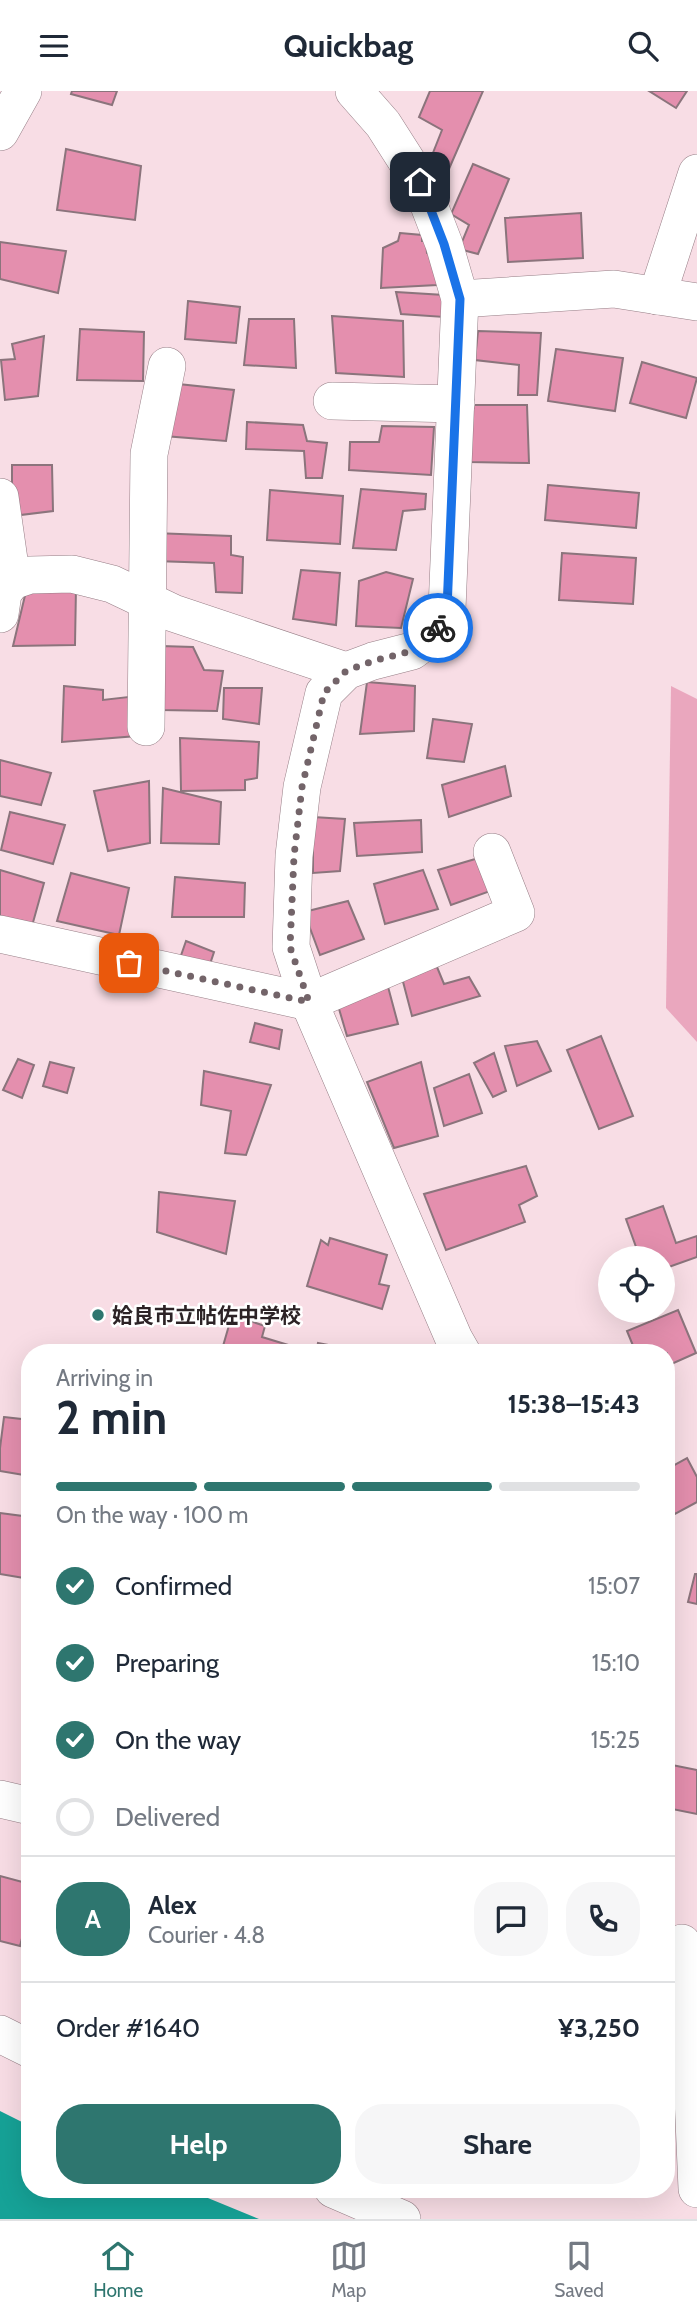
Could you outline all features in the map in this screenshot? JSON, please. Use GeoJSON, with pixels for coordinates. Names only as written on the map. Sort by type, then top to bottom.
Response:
{"type":"FeatureCollection","features":[{"type":"Feature","properties":{"kind":"street"},"geometry":{"type":"LineString","coordinates":[[0,132],[23,91]]}},
{"type":"Feature","properties":{"kind":"street"},"geometry":{"type":"LineString","coordinates":[[354,91],[383,124],[420,182],[444,244],[460,299],[447,609],[435,633],[412,651],[346,671],[324,693],[302,787],[290,947],[309,1002],[458,1344]]}},
{"type":"Feature","properties":{"kind":"street"},"geometry":{"type":"LineString","coordinates":[[657,296],[697,173]]}},
{"type":"Feature","properties":{"kind":"street"},"geometry":{"type":"LineString","coordinates":[[460,299],[614,289],[697,302]]}},
{"type":"Feature","properties":{"kind":"street"},"geometry":{"type":"LineString","coordinates":[[146,727],[149,454],[167,366]]}},
{"type":"Feature","properties":{"kind":"street"},"geometry":{"type":"LineString","coordinates":[[332,401],[456,404]]}},
{"type":"Feature","properties":{"kind":"street"},"geometry":{"type":"LineString","coordinates":[[0,497],[4,595]]}},
{"type":"Feature","properties":{"kind":"street"},"geometry":{"type":"LineString","coordinates":[[4,595],[30,575],[72,575],[112,584],[173,614],[346,671]]}},
{"type":"Feature","properties":{"kind":"street"},"geometry":{"type":"LineString","coordinates":[[0,934],[309,1002],[516,913],[492,852]]}},
{"type":"Feature","properties":{"kind":"street"},"geometry":{"type":"LineString","coordinates":[[0,1800],[21,1804]]}},
{"type":"Feature","properties":{"kind":"street"},"geometry":{"type":"LineString","coordinates":[[682,1943],[697,2189]]}},
{"type":"Feature","properties":{"kind":"street"},"geometry":{"type":"LineString","coordinates":[[0,2034],[21,2044]]}},
{"type":"Feature","properties":{"kind":"street"},"geometry":{"type":"LineString","coordinates":[[354,2198],[402,2219]]}},
{"type":"Feature","properties":{"kind":"shaded area"},"geometry":{"type":"Polygon","coordinates":[[[671,686],[697,699],[697,1042],[666,1008],[671,686]]]}},
{"type":"Feature","properties":{"kind":"shaded area"},"geometry":{"type":"Polygon","coordinates":[[[0,2111],[21,2122],[21,2198],[208,2198],[259,2219],[0,2219],[0,2111]]]}},
{"type":"Feature","properties":{"kind":"building"},"geometry":{"type":"Polygon","coordinates":[[[72,91],[117,91],[112,105],[71,94],[72,91]]]}},
{"type":"Feature","properties":{"kind":"building"},"geometry":{"type":"Polygon","coordinates":[[[430,91],[483,91],[445,178],[427,168],[442,130],[419,117],[430,91]]]}},
{"type":"Feature","properties":{"kind":"building"},"geometry":{"type":"Polygon","coordinates":[[[649,91],[687,91],[676,108],[649,91]]]}},
{"type":"Feature","properties":{"kind":"building"},"geometry":{"type":"Polygon","coordinates":[[[66,149],[141,166],[135,220],[57,210],[66,149]]]}},
{"type":"Feature","properties":{"kind":"building"},"geometry":{"type":"Polygon","coordinates":[[[473,164],[509,179],[478,254],[459,249],[469,225],[451,214],[473,164]]]}},
{"type":"Feature","properties":{"kind":"building"},"geometry":{"type":"Polygon","coordinates":[[[581,213],[583,258],[508,262],[505,218],[581,213]]]}},
{"type":"Feature","properties":{"kind":"building"},"geometry":{"type":"Polygon","coordinates":[[[400,233],[422,235],[422,241],[426,241],[427,253],[442,258],[437,285],[381,288],[383,248],[398,241],[400,233]]]}},
{"type":"Feature","properties":{"kind":"building"},"geometry":{"type":"Polygon","coordinates":[[[0,242],[66,251],[58,293],[0,279],[0,242]]]}},
{"type":"Feature","properties":{"kind":"building"},"geometry":{"type":"Polygon","coordinates":[[[396,292],[444,295],[444,317],[401,314],[396,292]]]}},
{"type":"Feature","properties":{"kind":"building"},"geometry":{"type":"Polygon","coordinates":[[[188,301],[240,307],[236,343],[185,339],[188,301]]]}},
{"type":"Feature","properties":{"kind":"building"},"geometry":{"type":"Polygon","coordinates":[[[332,316],[403,321],[404,377],[336,373],[332,316]]]}},
{"type":"Feature","properties":{"kind":"building"},"geometry":{"type":"Polygon","coordinates":[[[249,319],[294,319],[296,368],[244,365],[249,319]]]}},
{"type":"Feature","properties":{"kind":"building"},"geometry":{"type":"Polygon","coordinates":[[[80,329],[144,332],[143,381],[77,380],[80,329]]]}},
{"type":"Feature","properties":{"kind":"building"},"geometry":{"type":"Polygon","coordinates":[[[478,331],[541,333],[537,395],[518,395],[519,365],[475,360],[478,331]]]}},
{"type":"Feature","properties":{"kind":"building"},"geometry":{"type":"Polygon","coordinates":[[[44,336],[38,396],[5,400],[1,360],[15,359],[12,344],[44,336]]]}},
{"type":"Feature","properties":{"kind":"building"},"geometry":{"type":"Polygon","coordinates":[[[556,349],[623,358],[615,411],[548,401],[556,349]]]}},
{"type":"Feature","properties":{"kind":"building"},"geometry":{"type":"Polygon","coordinates":[[[642,362],[697,378],[686,418],[630,403],[642,362]]]}},
{"type":"Feature","properties":{"kind":"building"},"geometry":{"type":"Polygon","coordinates":[[[169,383],[234,390],[226,441],[164,436],[169,383]]]}},
{"type":"Feature","properties":{"kind":"building"},"geometry":{"type":"Polygon","coordinates":[[[473,405],[527,405],[529,463],[469,462],[473,405]]]}},
{"type":"Feature","properties":{"kind":"building"},"geometry":{"type":"Polygon","coordinates":[[[247,422],[303,425],[307,441],[327,443],[322,478],[306,478],[304,451],[246,449],[247,422]]]}},
{"type":"Feature","properties":{"kind":"building"},"geometry":{"type":"Polygon","coordinates":[[[382,426],[434,427],[431,475],[349,470],[350,442],[379,442],[382,426]]]}},
{"type":"Feature","properties":{"kind":"building"},"geometry":{"type":"Polygon","coordinates":[[[12,465],[52,465],[53,511],[12,516],[12,465]]]}},
{"type":"Feature","properties":{"kind":"building"},"geometry":{"type":"Polygon","coordinates":[[[548,485],[639,493],[636,528],[545,520],[548,485]]]}},
{"type":"Feature","properties":{"kind":"building"},"geometry":{"type":"Polygon","coordinates":[[[361,489],[426,494],[425,509],[403,511],[396,550],[353,548],[361,489]]]}},
{"type":"Feature","properties":{"kind":"building"},"geometry":{"type":"Polygon","coordinates":[[[270,490],[343,496],[340,544],[267,540],[270,490]]]}},
{"type":"Feature","properties":{"kind":"building"},"geometry":{"type":"Polygon","coordinates":[[[154,533],[231,536],[231,555],[243,557],[242,593],[216,592],[214,563],[155,561],[154,533]]]}},
{"type":"Feature","properties":{"kind":"building"},"geometry":{"type":"Polygon","coordinates":[[[562,553],[636,558],[633,604],[559,600],[562,553]]]}},
{"type":"Feature","properties":{"kind":"building"},"geometry":{"type":"Polygon","coordinates":[[[301,570],[340,573],[336,625],[293,619],[301,570]]]}},
{"type":"Feature","properties":{"kind":"building"},"geometry":{"type":"Polygon","coordinates":[[[386,572],[413,579],[401,628],[356,626],[359,581],[386,572]]]}},
{"type":"Feature","properties":{"kind":"building"},"geometry":{"type":"Polygon","coordinates":[[[27,587],[76,587],[75,645],[13,646],[27,587]]]}},
{"type":"Feature","properties":{"kind":"building"},"geometry":{"type":"Polygon","coordinates":[[[161,646],[193,647],[204,670],[223,671],[217,711],[161,710],[161,646]]]}},
{"type":"Feature","properties":{"kind":"building"},"geometry":{"type":"Polygon","coordinates":[[[367,682],[415,686],[414,731],[360,734],[367,682]]]}},
{"type":"Feature","properties":{"kind":"building"},"geometry":{"type":"Polygon","coordinates":[[[64,686],[103,690],[103,700],[137,696],[137,736],[62,742],[64,686]]]}},
{"type":"Feature","properties":{"kind":"building"},"geometry":{"type":"Polygon","coordinates":[[[224,688],[262,688],[259,724],[223,719],[224,688]]]}},
{"type":"Feature","properties":{"kind":"building"},"geometry":{"type":"Polygon","coordinates":[[[433,719],[472,724],[464,762],[427,758],[433,719]]]}},
{"type":"Feature","properties":{"kind":"building"},"geometry":{"type":"Polygon","coordinates":[[[180,738],[259,742],[257,778],[245,780],[245,790],[181,791],[180,738]]]}},
{"type":"Feature","properties":{"kind":"building"},"geometry":{"type":"Polygon","coordinates":[[[0,760],[51,773],[41,805],[0,796],[0,760]]]}},
{"type":"Feature","properties":{"kind":"building"},"geometry":{"type":"Polygon","coordinates":[[[505,766],[511,796],[449,817],[442,785],[505,766]]]}},
{"type":"Feature","properties":{"kind":"building"},"geometry":{"type":"Polygon","coordinates":[[[149,781],[150,843],[108,851],[94,791],[149,781]]]}},
{"type":"Feature","properties":{"kind":"building"},"geometry":{"type":"Polygon","coordinates":[[[163,788],[221,802],[219,844],[161,843],[163,788]]]}},
{"type":"Feature","properties":{"kind":"building"},"geometry":{"type":"Polygon","coordinates":[[[10,812],[65,825],[53,864],[1,850],[10,812]]]}},
{"type":"Feature","properties":{"kind":"building"},"geometry":{"type":"Polygon","coordinates":[[[313,817],[345,819],[340,871],[313,873],[313,817]]]}},
{"type":"Feature","properties":{"kind":"building"},"geometry":{"type":"Polygon","coordinates":[[[421,820],[422,852],[357,856],[354,823],[421,820]]]}},
{"type":"Feature","properties":{"kind":"building"},"geometry":{"type":"Polygon","coordinates":[[[482,857],[496,889],[451,905],[438,870],[482,857]]]}},
{"type":"Feature","properties":{"kind":"building"},"geometry":{"type":"Polygon","coordinates":[[[0,870],[44,883],[32,926],[0,917],[0,870]]]}},
{"type":"Feature","properties":{"kind":"building"},"geometry":{"type":"Polygon","coordinates":[[[423,870],[438,909],[385,924],[374,884],[423,870]]]}},
{"type":"Feature","properties":{"kind":"building"},"geometry":{"type":"Polygon","coordinates":[[[71,873],[129,888],[119,935],[57,921],[71,873]]]}},
{"type":"Feature","properties":{"kind":"building"},"geometry":{"type":"Polygon","coordinates":[[[175,877],[245,883],[244,917],[172,917],[175,877]]]}},
{"type":"Feature","properties":{"kind":"building"},"geometry":{"type":"Polygon","coordinates":[[[348,901],[364,939],[320,955],[304,912],[348,901]]]}},
{"type":"Feature","properties":{"kind":"building"},"geometry":{"type":"Polygon","coordinates":[[[186,941],[214,952],[207,973],[177,967],[186,941]]]}},
{"type":"Feature","properties":{"kind":"building"},"geometry":{"type":"Polygon","coordinates":[[[437,967],[444,984],[469,977],[480,996],[412,1016],[401,974],[437,967]]]}},
{"type":"Feature","properties":{"kind":"building"},"geometry":{"type":"Polygon","coordinates":[[[387,983],[398,1024],[347,1036],[337,1002],[387,983]]]}},
{"type":"Feature","properties":{"kind":"building"},"geometry":{"type":"Polygon","coordinates":[[[255,1023],[282,1030],[279,1049],[250,1042],[255,1023]]]}},
{"type":"Feature","properties":{"kind":"building"},"geometry":{"type":"Polygon","coordinates":[[[601,1036],[633,1116],[599,1129],[567,1050],[601,1036]]]}},
{"type":"Feature","properties":{"kind":"building"},"geometry":{"type":"Polygon","coordinates":[[[537,1041],[551,1071],[517,1086],[505,1046],[537,1041]]]}},
{"type":"Feature","properties":{"kind":"building"},"geometry":{"type":"Polygon","coordinates":[[[494,1053],[506,1091],[493,1097],[474,1063],[494,1053]]]}},
{"type":"Feature","properties":{"kind":"building"},"geometry":{"type":"Polygon","coordinates":[[[18,1059],[34,1065],[22,1098],[3,1090],[18,1059]]]}},
{"type":"Feature","properties":{"kind":"building"},"geometry":{"type":"Polygon","coordinates":[[[50,1062],[74,1068],[67,1093],[43,1086],[50,1062]]]}},
{"type":"Feature","properties":{"kind":"building"},"geometry":{"type":"Polygon","coordinates":[[[421,1062],[438,1136],[394,1148],[367,1082],[421,1062]]]}},
{"type":"Feature","properties":{"kind":"building"},"geometry":{"type":"Polygon","coordinates":[[[204,1071],[271,1085],[246,1155],[225,1153],[231,1111],[201,1105],[204,1071]]]}},
{"type":"Feature","properties":{"kind":"building"},"geometry":{"type":"Polygon","coordinates":[[[469,1074],[482,1113],[444,1126],[434,1088],[469,1074]]]}},
{"type":"Feature","properties":{"kind":"building"},"geometry":{"type":"Polygon","coordinates":[[[526,1166],[537,1196],[519,1205],[525,1222],[446,1250],[424,1194],[526,1166]]]}},
{"type":"Feature","properties":{"kind":"building"},"geometry":{"type":"Polygon","coordinates":[[[159,1192],[235,1201],[226,1254],[157,1232],[159,1192]]]}},
{"type":"Feature","properties":{"kind":"building"},"geometry":{"type":"Polygon","coordinates":[[[663,1206],[676,1243],[697,1236],[697,1257],[675,1265],[675,1246],[636,1246],[626,1219],[663,1206]]]}},
{"type":"Feature","properties":{"kind":"building"},"geometry":{"type":"Polygon","coordinates":[[[330,1238],[387,1255],[379,1284],[389,1286],[382,1309],[307,1286],[321,1240],[328,1245],[330,1238]]]}},
{"type":"Feature","properties":{"kind":"building"},"geometry":{"type":"Polygon","coordinates":[[[678,1310],[696,1353],[675,1362],[675,1344],[632,1344],[627,1331],[646,1323],[675,1323],[675,1311],[678,1310]]]}},
{"type":"Feature","properties":{"kind":"building"},"geometry":{"type":"Polygon","coordinates":[[[232,1315],[265,1326],[262,1337],[285,1344],[224,1344],[232,1315]]]}},
{"type":"Feature","properties":{"kind":"building"},"geometry":{"type":"Polygon","coordinates":[[[4,1417],[21,1419],[21,1474],[0,1471],[4,1417]]]}},
{"type":"Feature","properties":{"kind":"building"},"geometry":{"type":"Polygon","coordinates":[[[687,1458],[697,1477],[697,1502],[675,1514],[675,1465],[687,1458]]]}},
{"type":"Feature","properties":{"kind":"building"},"geometry":{"type":"Polygon","coordinates":[[[0,1513],[21,1516],[21,1578],[0,1574],[0,1513]]]}},
{"type":"Feature","properties":{"kind":"building"},"geometry":{"type":"Polygon","coordinates":[[[697,1574],[697,1604],[688,1602],[697,1574]]]}},
{"type":"Feature","properties":{"kind":"building"},"geometry":{"type":"Polygon","coordinates":[[[675,1766],[697,1770],[697,1814],[675,1810],[675,1766]]]}},
{"type":"Feature","properties":{"kind":"building"},"geometry":{"type":"Polygon","coordinates":[[[0,1876],[21,1882],[21,1942],[20,1946],[0,1941],[0,1876]]]}},
{"type":"Feature","properties":{"kind":"way so far"},"geometry":{"type":"LineString","coordinates":[[129,963],[309,1002],[290,947],[294,856],[302,787],[324,693],[346,671],[412,651],[438,628]]}},
{"type":"Feature","properties":{"kind":"place","name":"姶良市立帖佐中学校"},"geometry":{"type":"Point","coordinates":[98,1315]}},
{"type":"Feature","properties":{"kind":"route"},"geometry":{"type":"LineString","coordinates":[[420,182],[444,244],[460,299],[447,609],[438,628]]}}]}
